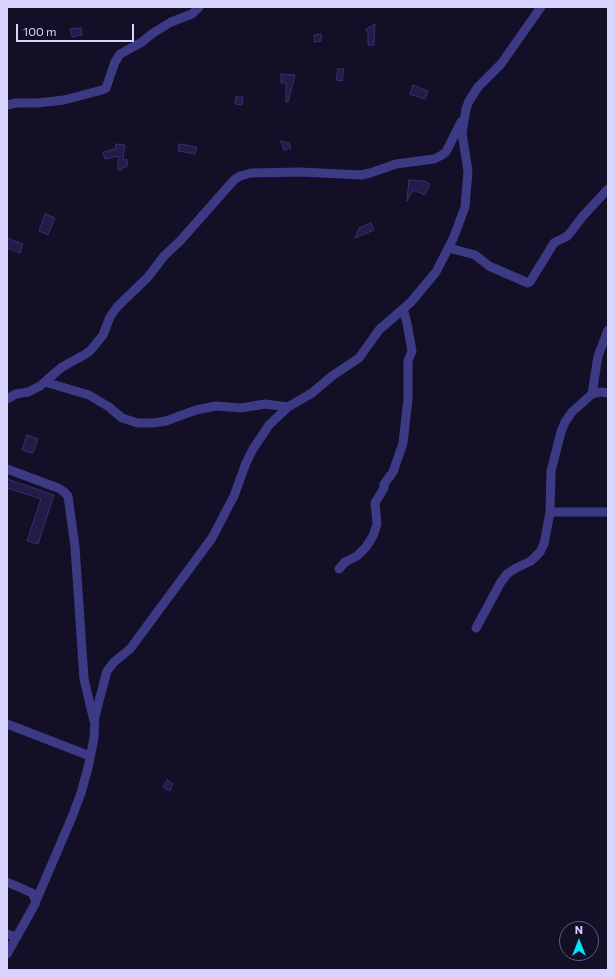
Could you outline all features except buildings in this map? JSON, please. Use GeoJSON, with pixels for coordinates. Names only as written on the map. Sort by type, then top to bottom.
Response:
{"type":"FeatureCollection","features":[{"type":"Feature","properties":{"kind":"street"},"geometry":{"type":"LineString","coordinates":[[7,105],[16,103],[37,103],[64,100],[106,88],[115,62],[120,54],[142,42],[171,22],[192,14],[198,7]]}},
{"type":"Feature","properties":{"kind":"street"},"geometry":{"type":"LineString","coordinates":[[7,399],[16,394],[34,389],[45,382],[62,367],[84,356],[95,346],[103,335],[110,317],[117,307],[148,277],[164,256],[234,180],[240,176],[251,173],[300,172],[361,175],[396,164],[434,159],[442,155],[446,152],[464,117],[473,94],[501,64],[541,7]]}},
{"type":"Feature","properties":{"kind":"street"},"geometry":{"type":"LineString","coordinates":[[94,722],[107,671],[114,662],[130,649],[212,538],[234,496],[246,463],[253,449],[269,425],[288,407],[312,393],[332,376],[359,358],[379,330],[403,309],[428,282],[449,248],[462,218],[467,196],[468,171],[463,141],[464,117]]}},
{"type":"Feature","properties":{"kind":"street"},"geometry":{"type":"LineString","coordinates":[[449,248],[475,255],[489,266],[528,283],[554,243],[570,234],[583,216],[608,189]]}},
{"type":"Feature","properties":{"kind":"street"},"geometry":{"type":"LineString","coordinates":[[339,569],[345,562],[362,552],[373,536],[377,524],[375,503],[384,488],[384,484],[393,472],[403,443],[408,399],[408,361],[412,351],[403,309]]}},
{"type":"Feature","properties":{"kind":"street"},"geometry":{"type":"LineString","coordinates":[[592,394],[598,356],[608,330]]}},
{"type":"Feature","properties":{"kind":"street"},"geometry":{"type":"LineString","coordinates":[[45,382],[89,395],[109,407],[122,418],[138,424],[166,421],[196,410],[216,406],[241,408],[265,404],[288,407]]}},
{"type":"Feature","properties":{"kind":"street"},"geometry":{"type":"LineString","coordinates":[[476,628],[501,582],[507,574],[530,561],[540,552],[544,544],[550,512],[552,471],[561,432],[565,422],[572,412],[592,394],[601,392],[608,393]]}},
{"type":"Feature","properties":{"kind":"street"},"geometry":{"type":"LineString","coordinates":[[7,468],[58,488],[68,496],[75,547],[84,679],[94,722],[94,738],[88,768],[72,817],[35,904],[7,954]]}},
{"type":"Feature","properties":{"kind":"street"},"geometry":{"type":"LineString","coordinates":[[550,512],[608,512]]}},
{"type":"Feature","properties":{"kind":"street"},"geometry":{"type":"LineString","coordinates":[[7,724],[90,756]]}},
{"type":"Feature","properties":{"kind":"street"},"geometry":{"type":"LineString","coordinates":[[7,882],[32,893],[36,901]]}},
{"type":"Feature","properties":{"kind":"street"},"geometry":{"type":"LineString","coordinates":[[7,934],[17,937]]}}]}
